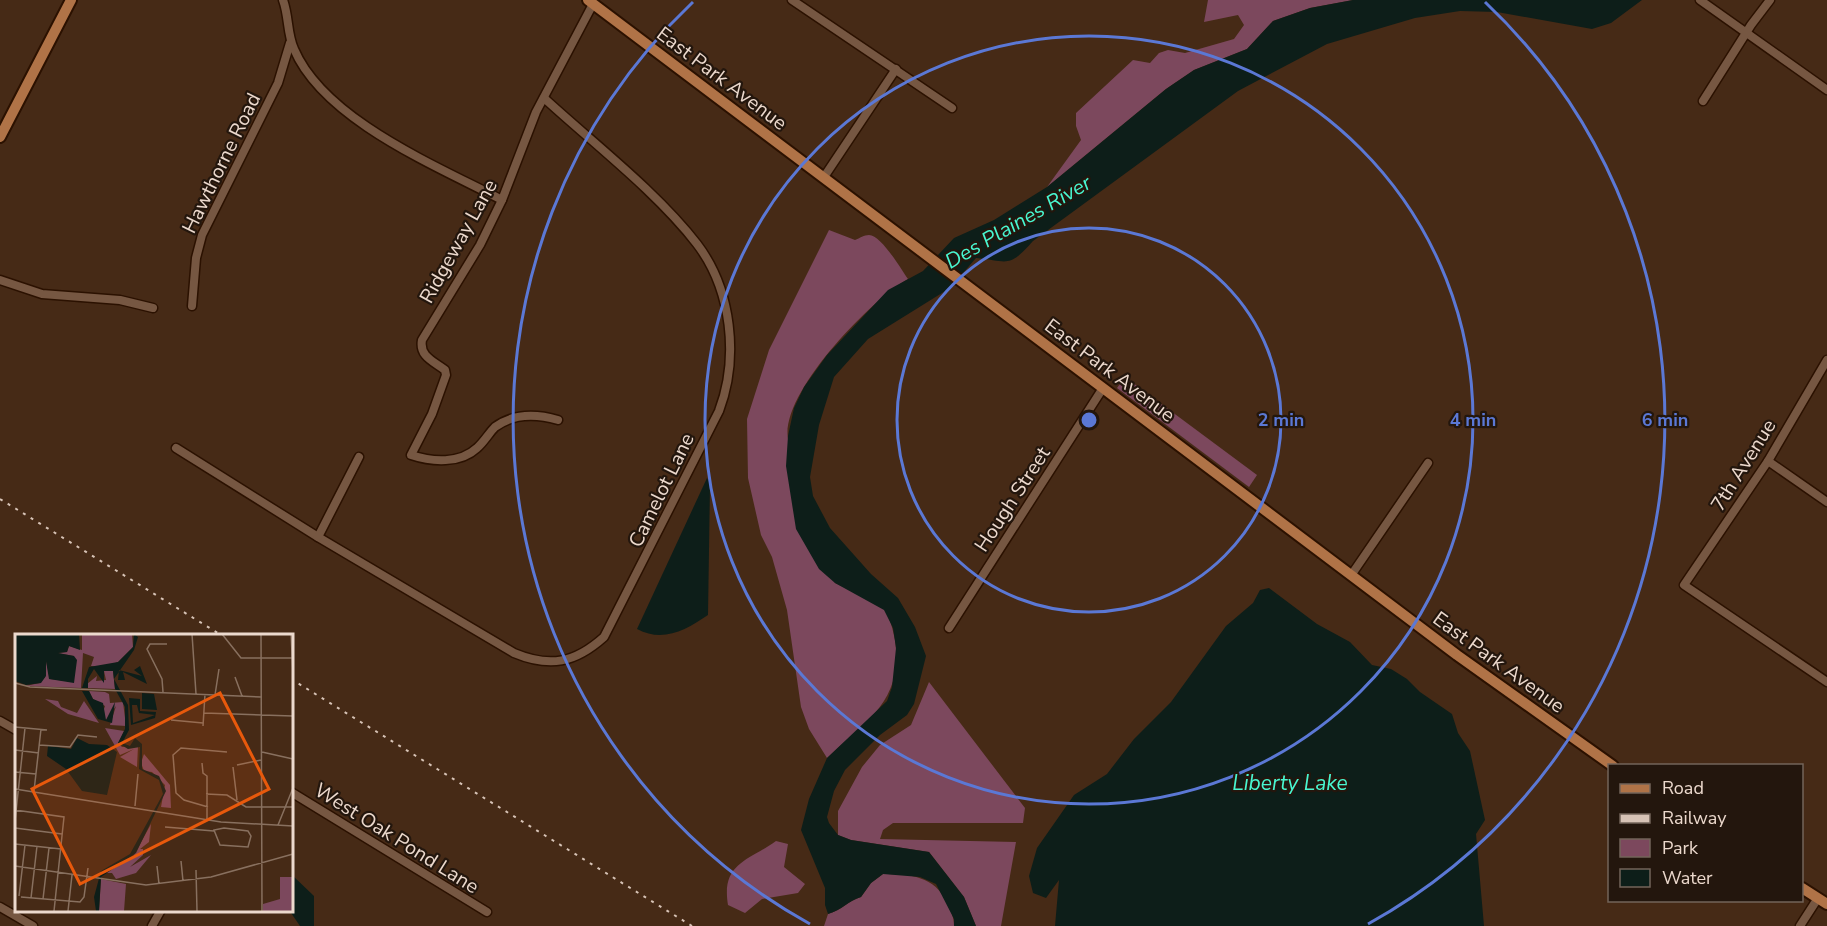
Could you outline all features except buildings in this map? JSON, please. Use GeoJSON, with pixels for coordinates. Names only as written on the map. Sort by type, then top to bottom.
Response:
{"type":"FeatureCollection","features":[{"type":"Feature","properties":{"kind":"main road"},"geometry":{"type":"LineString","coordinates":[[0,137],[71,0]]}},
{"type":"Feature","properties":{"kind":"main road","name":"East Park Avenue"},"geometry":{"type":"LineString","coordinates":[[591,2],[1466,662],[1613,764]]}},
{"type":"Feature","properties":{"kind":"main road"},"geometry":{"type":"LineString","coordinates":[[1803,889],[1823,901]]}},
{"type":"Feature","properties":{"kind":"street"},"geometry":{"type":"LineString","coordinates":[[283,0],[294,50],[311,74],[350,115],[415,155],[502,200]]}},
{"type":"Feature","properties":{"kind":"street"},"geometry":{"type":"LineString","coordinates":[[792,0],[952,108]]}},
{"type":"Feature","properties":{"kind":"street"},"geometry":{"type":"LineString","coordinates":[[1700,0],[1827,90]]}},
{"type":"Feature","properties":{"kind":"street"},"geometry":{"type":"LineString","coordinates":[[1703,101],[1770,0]]}},
{"type":"Feature","properties":{"kind":"street","name":"Ridgeway Lane"},"geometry":{"type":"LineString","coordinates":[[558,420],[542,416],[516,417],[494,428],[485,441],[468,456],[454,460],[422,459],[411,455],[432,414],[446,375],[445,370],[424,355],[421,348],[422,340],[474,254],[502,200],[544,98],[591,2]]}},
{"type":"Feature","properties":{"kind":"street","name":"Hawthorne Road"},"geometry":{"type":"LineString","coordinates":[[192,306],[196,258],[202,235],[278,82],[291,38]]}},
{"type":"Feature","properties":{"kind":"street"},"geometry":{"type":"LineString","coordinates":[[824,177],[896,69]]}},
{"type":"Feature","properties":{"kind":"street","name":"Camelot Lane"},"geometry":{"type":"LineString","coordinates":[[176,448],[318,537],[528,659],[554,662],[578,656],[604,637],[612,627],[719,411],[728,377],[729,332],[725,305],[717,281],[698,246],[669,212],[544,98]]}},
{"type":"Feature","properties":{"kind":"street"},"geometry":{"type":"LineString","coordinates":[[0,280],[42,294],[120,300],[153,308]]}},
{"type":"Feature","properties":{"kind":"street","name":"7th Avenue"},"geometry":{"type":"LineString","coordinates":[[1827,360],[1768,461],[1684,585],[1827,682]]}},
{"type":"Feature","properties":{"kind":"street","name":"Hough Street"},"geometry":{"type":"LineString","coordinates":[[949,628],[1103,388]]}},
{"type":"Feature","properties":{"kind":"street"},"geometry":{"type":"LineString","coordinates":[[318,537],[359,457]]}},
{"type":"Feature","properties":{"kind":"street"},"geometry":{"type":"LineString","coordinates":[[1768,461],[1827,502]]}},
{"type":"Feature","properties":{"kind":"street"},"geometry":{"type":"LineString","coordinates":[[1352,574],[1428,464]]}},
{"type":"Feature","properties":{"kind":"street"},"geometry":{"type":"LineString","coordinates":[[0,721],[15,729]]}},
{"type":"Feature","properties":{"kind":"street","name":"West Oak Pond Lane"},"geometry":{"type":"LineString","coordinates":[[292,793],[486,912]]}},
{"type":"Feature","properties":{"kind":"street"},"geometry":{"type":"LineString","coordinates":[[1800,926],[1823,901]]}},
{"type":"Feature","properties":{"kind":"street"},"geometry":{"type":"LineString","coordinates":[[0,907],[33,926]]}},
{"type":"Feature","properties":{"kind":"street"},"geometry":{"type":"LineString","coordinates":[[152,926],[160,911]]}},
{"type":"Feature","properties":{"kind":"green space"},"geometry":{"type":"Polygon","coordinates":[[[1208,0],[1353,0],[1310,8],[1273,21],[1247,49],[1194,70],[1166,89],[1047,187],[1081,140],[1076,126],[1076,113],[1133,60],[1150,63],[1159,53],[1168,50],[1185,53],[1234,39],[1244,25],[1238,15],[1204,22],[1208,0]]]}},
{"type":"Feature","properties":{"kind":"green space"},"geometry":{"type":"Polygon","coordinates":[[[829,230],[855,240],[867,235],[874,236],[890,253],[908,279],[873,306],[831,350],[798,398],[789,420],[789,444],[835,583],[867,597],[884,609],[890,620],[895,640],[894,679],[888,694],[868,720],[827,758],[809,729],[801,707],[787,610],[772,557],[761,535],[748,478],[747,419],[769,350],[829,230]]]}},
{"type":"Feature","properties":{"kind":"green space"},"geometry":{"type":"Polygon","coordinates":[[[1125,377],[1257,475],[1249,487],[1117,388],[1125,377]]]}},
{"type":"Feature","properties":{"kind":"green space"},"geometry":{"type":"Polygon","coordinates":[[[929,682],[1025,808],[1023,823],[893,823],[883,830],[880,839],[1016,842],[1001,926],[976,926],[964,897],[929,852],[851,840],[838,835],[838,811],[862,767],[880,745],[911,725],[929,682]]]}},
{"type":"Feature","properties":{"kind":"green space"},"geometry":{"type":"Polygon","coordinates":[[[776,841],[788,844],[784,867],[805,884],[798,893],[762,899],[745,913],[728,905],[727,891],[733,872],[747,859],[776,841]]]}},
{"type":"Feature","properties":{"kind":"green space"},"geometry":{"type":"Polygon","coordinates":[[[883,874],[921,878],[936,887],[950,909],[954,926],[824,926],[828,914],[861,897],[871,883],[883,874]]]}},
{"type":"Feature","properties":{"kind":"water","name":"Des Plaines River"},"geometry":{"type":"Polygon","coordinates":[[[1353,0],[1642,0],[1611,23],[1592,29],[1497,12],[1460,11],[1415,18],[1327,44],[1238,91],[1033,241],[1018,256],[1008,261],[976,258],[950,288],[868,339],[834,377],[819,425],[810,477],[813,496],[830,528],[871,574],[898,598],[915,627],[926,656],[914,704],[907,715],[880,735],[845,770],[834,791],[827,817],[838,835],[851,840],[929,852],[964,897],[976,926],[954,926],[954,919],[936,884],[920,877],[883,874],[871,883],[861,897],[828,914],[825,905],[825,888],[801,830],[809,799],[827,758],[887,701],[892,687],[896,648],[893,628],[884,610],[835,583],[819,569],[796,529],[786,466],[788,436],[794,408],[804,387],[827,355],[888,290],[923,271],[954,238],[994,220],[1047,187],[1166,89],[1194,70],[1247,49],[1273,21],[1310,8],[1353,0]]]}},
{"type":"Feature","properties":{"kind":"water"},"geometry":{"type":"Polygon","coordinates":[[[707,478],[710,484],[708,615],[683,630],[665,635],[656,635],[637,629],[707,478]]]}},
{"type":"Feature","properties":{"kind":"water","name":"Liberty Lake"},"geometry":{"type":"Polygon","coordinates":[[[1269,588],[1317,624],[1350,642],[1372,665],[1391,669],[1452,714],[1458,733],[1470,751],[1485,820],[1476,834],[1484,926],[1055,926],[1059,880],[1046,898],[1033,893],[1029,876],[1037,848],[1074,795],[1107,774],[1134,739],[1171,702],[1226,626],[1253,603],[1260,590],[1269,588]]]}},
{"type":"Feature","properties":{"kind":"water"},"geometry":{"type":"Polygon","coordinates":[[[292,875],[314,896],[314,926],[300,926],[290,911],[292,911],[292,875]]]}},
{"type":"Feature","properties":{"kind":"railway"},"geometry":{"type":"LineString","coordinates":[[0,499],[219,634]]}},
{"type":"Feature","properties":{"kind":"railway"},"geometry":{"type":"LineString","coordinates":[[292,680],[692,926]]}}]}
